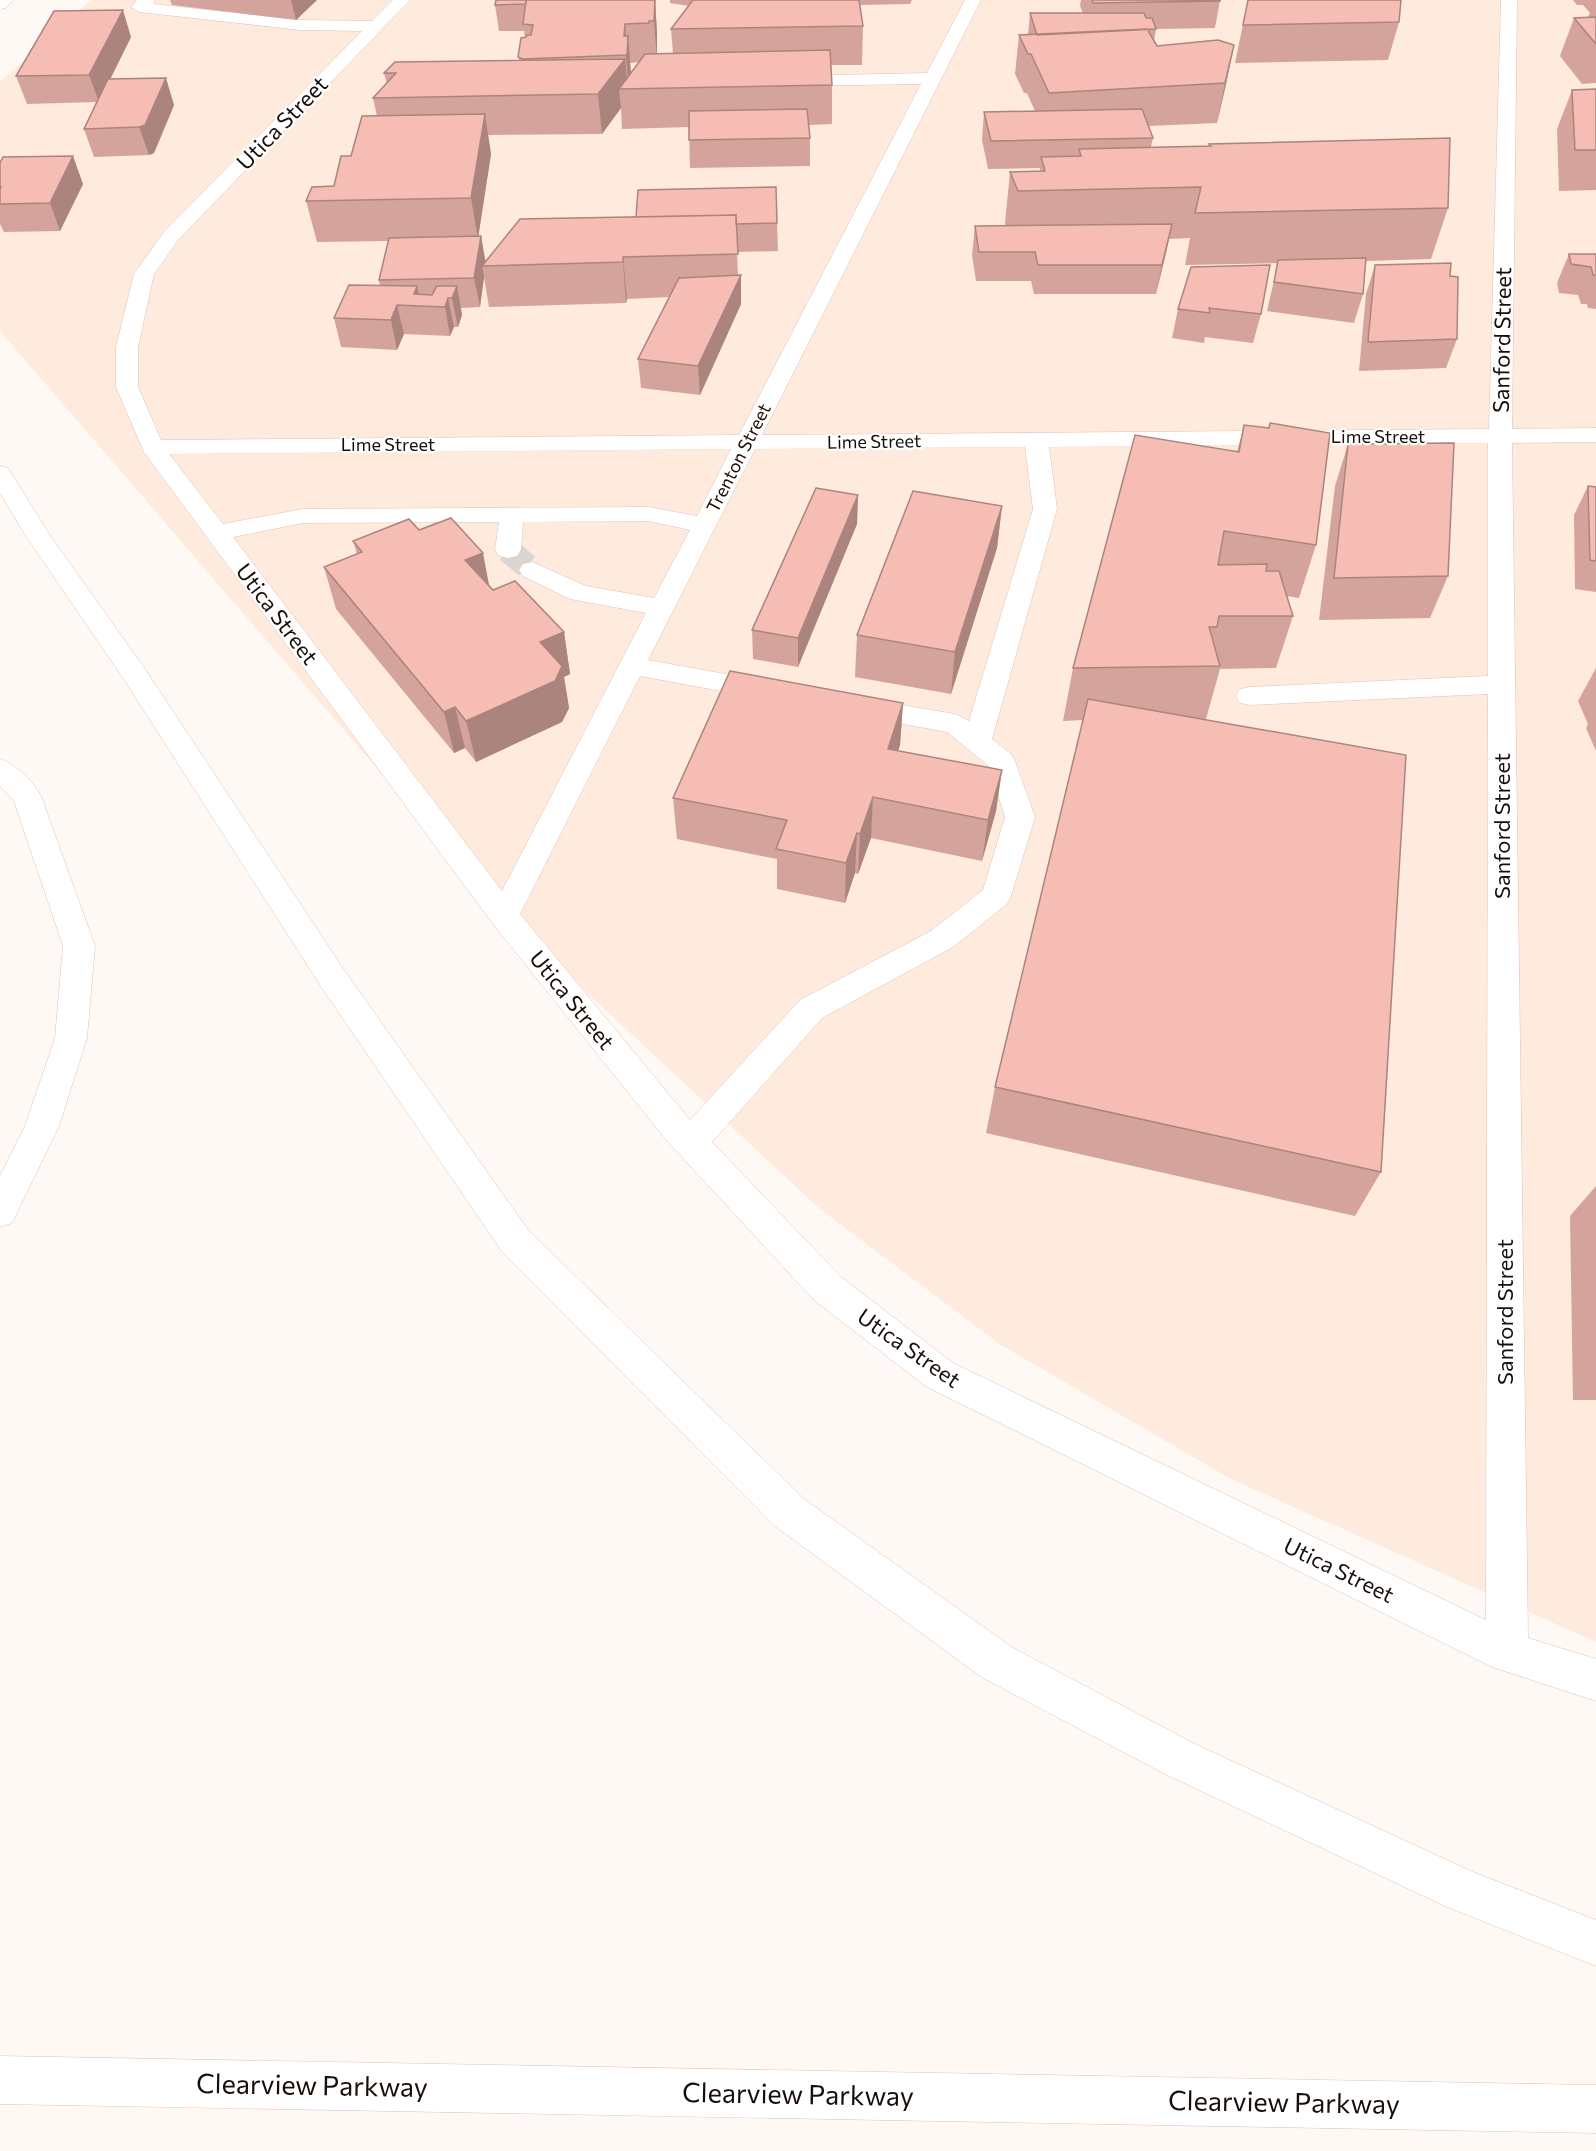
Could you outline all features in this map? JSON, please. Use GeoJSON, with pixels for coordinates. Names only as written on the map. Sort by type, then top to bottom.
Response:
{"type":"FeatureCollection","features":[{"type":"Feature","properties":{"kind":"main road"},"geometry":{"type":"LineString","coordinates":[[0,4],[4,0]]}},
{"type":"Feature","properties":{"kind":"main road"},"geometry":{"type":"LineString","coordinates":[[147,0],[139,7],[300,26],[377,26]]}},
{"type":"Feature","properties":{"kind":"main road","name":"Utica Street"},"geometry":{"type":"LineString","coordinates":[[402,0],[171,236],[144,274],[127,347],[127,387],[152,447],[504,916],[690,1143],[828,1289],[940,1375],[1508,1652],[1596,1680]]}},
{"type":"Feature","properties":{"kind":"main road","name":"Trenton Street"},"geometry":{"type":"LineString","coordinates":[[504,916],[973,0]]}},
{"type":"Feature","properties":{"kind":"main road","name":"Sanford Street"},"geometry":{"type":"LineString","coordinates":[[1508,1652],[1500,436],[1509,0]]}},
{"type":"Feature","properties":{"kind":"main road"},"geometry":{"type":"LineString","coordinates":[[766,81],[933,78]]}},
{"type":"Feature","properties":{"kind":"main road","name":"Lime Street"},"geometry":{"type":"LineString","coordinates":[[152,447],[1596,435]]}},
{"type":"Feature","properties":{"kind":"main road"},"geometry":{"type":"LineString","coordinates":[[977,742],[1044,509],[1036,440]]}},
{"type":"Feature","properties":{"kind":"main road"},"geometry":{"type":"LineString","coordinates":[[0,473],[38,536],[135,675],[333,979],[516,1242],[790,1513],[998,1663],[1190,1764],[1463,1891],[1596,1942]]}},
{"type":"Feature","properties":{"kind":"main road"},"geometry":{"type":"LineString","coordinates":[[216,533],[303,516],[648,514],[705,525]]}},
{"type":"Feature","properties":{"kind":"main road"},"geometry":{"type":"LineString","coordinates":[[508,550],[512,515]]}},
{"type":"Feature","properties":{"kind":"main road"},"geometry":{"type":"LineString","coordinates":[[532,570],[579,593],[663,608]]}},
{"type":"Feature","properties":{"kind":"main road"},"geometry":{"type":"LineString","coordinates":[[632,666],[794,695]]}},
{"type":"Feature","properties":{"kind":"main road"},"geometry":{"type":"LineString","coordinates":[[1250,696],[1501,684]]}},
{"type":"Feature","properties":{"kind":"main road"},"geometry":{"type":"LineString","coordinates":[[690,1143],[810,1009],[942,939],[996,896],[1020,817],[1001,761],[955,724],[828,701]]}},
{"type":"Feature","properties":{"kind":"main road"},"geometry":{"type":"LineString","coordinates":[[0,769],[27,796],[79,946],[70,1038],[42,1126],[0,1212]]}},
{"type":"Feature","properties":{"kind":"main road","name":"Clearview Parkway"},"geometry":{"type":"LineString","coordinates":[[0,2080],[1596,2109]]}},
{"type":"Feature","properties":{"kind":"shaded area"},"geometry":{"type":"Polygon","coordinates":[[[91,0],[1596,0],[1596,1642],[1231,1479],[1001,1345],[820,1209],[504,916],[0,331],[0,82],[91,0]]]}},
{"type":"Feature","properties":{"kind":"building"},"geometry":{"type":"Polygon","coordinates":[[[496,0],[526,0],[526,4],[495,5],[496,0]]]}},
{"type":"Feature","properties":{"kind":"building"},"geometry":{"type":"Polygon","coordinates":[[[526,0],[655,0],[654,21],[625,24],[624,36],[628,36],[627,55],[523,59],[518,57],[521,38],[531,35],[533,25],[523,24],[526,0]]]}},
{"type":"Feature","properties":{"kind":"building"},"geometry":{"type":"Polygon","coordinates":[[[693,0],[859,0],[863,26],[671,29],[693,0]]]}},
{"type":"Feature","properties":{"kind":"building"},"geometry":{"type":"Polygon","coordinates":[[[1092,0],[1220,0],[1220,1],[1093,3],[1092,0]]]}},
{"type":"Feature","properties":{"kind":"building"},"geometry":{"type":"Polygon","coordinates":[[[1248,0],[1401,0],[1399,22],[1243,25],[1248,0]]]}},
{"type":"Feature","properties":{"kind":"building"},"geometry":{"type":"Polygon","coordinates":[[[123,10],[89,75],[16,76],[54,11],[123,10]]]}},
{"type":"Feature","properties":{"kind":"building"},"geometry":{"type":"Polygon","coordinates":[[[1030,13],[1144,13],[1146,18],[1152,18],[1156,29],[1037,35],[1030,13]]]}},
{"type":"Feature","properties":{"kind":"building"},"geometry":{"type":"Polygon","coordinates":[[[1596,17],[1596,44],[1574,18],[1596,17]]]}},
{"type":"Feature","properties":{"kind":"building"},"geometry":{"type":"Polygon","coordinates":[[[1147,29],[1157,46],[1218,40],[1234,45],[1225,83],[1049,93],[1031,54],[1028,54],[1019,35],[1147,29]]]}},
{"type":"Feature","properties":{"kind":"building"},"geometry":{"type":"Polygon","coordinates":[[[830,50],[832,85],[619,89],[645,54],[830,50]]]}},
{"type":"Feature","properties":{"kind":"building"},"geometry":{"type":"Polygon","coordinates":[[[625,59],[598,94],[373,98],[396,73],[384,73],[395,62],[625,59]]]}},
{"type":"Feature","properties":{"kind":"building"},"geometry":{"type":"Polygon","coordinates":[[[166,78],[145,125],[84,129],[108,79],[166,78]]]}},
{"type":"Feature","properties":{"kind":"building"},"geometry":{"type":"Polygon","coordinates":[[[1596,89],[1596,150],[1575,150],[1572,90],[1596,89]]]}},
{"type":"Feature","properties":{"kind":"building"},"geometry":{"type":"Polygon","coordinates":[[[807,109],[810,138],[689,140],[689,111],[807,109]]]}},
{"type":"Feature","properties":{"kind":"building"},"geometry":{"type":"Polygon","coordinates":[[[1142,109],[1153,138],[991,141],[984,112],[1142,109]]]}},
{"type":"Feature","properties":{"kind":"building"},"geometry":{"type":"Polygon","coordinates":[[[485,114],[471,198],[306,201],[312,187],[334,186],[341,156],[351,156],[362,116],[485,114]]]}},
{"type":"Feature","properties":{"kind":"building"},"geometry":{"type":"Polygon","coordinates":[[[1450,138],[1448,208],[1195,213],[1201,187],[1018,191],[1010,172],[1045,171],[1041,157],[1081,156],[1079,149],[1450,138]]]}},
{"type":"Feature","properties":{"kind":"building"},"geometry":{"type":"Polygon","coordinates":[[[73,156],[50,203],[0,204],[0,163],[3,157],[73,156]]]}},
{"type":"Feature","properties":{"kind":"building"},"geometry":{"type":"Polygon","coordinates":[[[776,187],[777,223],[736,224],[736,215],[636,217],[638,190],[776,187]]]}},
{"type":"Feature","properties":{"kind":"building"},"geometry":{"type":"Polygon","coordinates":[[[736,215],[738,254],[623,257],[623,262],[482,266],[520,219],[736,215]]]}},
{"type":"Feature","properties":{"kind":"building"},"geometry":{"type":"Polygon","coordinates":[[[1172,224],[1162,265],[1038,265],[1035,252],[979,252],[975,226],[1172,224]]]}},
{"type":"Feature","properties":{"kind":"building"},"geometry":{"type":"Polygon","coordinates":[[[481,236],[474,278],[379,280],[389,238],[481,236]]]}},
{"type":"Feature","properties":{"kind":"building"},"geometry":{"type":"Polygon","coordinates":[[[1569,254],[1596,254],[1596,275],[1593,275],[1591,267],[1571,264],[1569,254]]]}},
{"type":"Feature","properties":{"kind":"building"},"geometry":{"type":"Polygon","coordinates":[[[1366,258],[1363,294],[1274,282],[1278,260],[1366,258]]]}},
{"type":"Feature","properties":{"kind":"building"},"geometry":{"type":"Polygon","coordinates":[[[1451,263],[1450,276],[1458,277],[1457,339],[1368,342],[1375,265],[1451,263]]]}},
{"type":"Feature","properties":{"kind":"building"},"geometry":{"type":"Polygon","coordinates":[[[1270,265],[1261,314],[1209,308],[1210,313],[1178,309],[1191,267],[1270,265]]]}},
{"type":"Feature","properties":{"kind":"building"},"geometry":{"type":"Polygon","coordinates":[[[741,275],[698,366],[638,359],[679,278],[741,275]]]}},
{"type":"Feature","properties":{"kind":"building"},"geometry":{"type":"Polygon","coordinates":[[[349,285],[417,286],[414,294],[432,295],[437,286],[457,286],[452,298],[448,298],[445,307],[397,305],[391,320],[334,318],[349,285]]]}},
{"type":"Feature","properties":{"kind":"building"},"geometry":{"type":"Polygon","coordinates":[[[1270,423],[1330,433],[1316,545],[1224,531],[1218,565],[1267,564],[1266,571],[1279,571],[1293,616],[1219,616],[1217,627],[1209,627],[1220,666],[1073,668],[1135,435],[1239,452],[1244,425],[1269,428],[1270,423]]]}},
{"type":"Feature","properties":{"kind":"building"},"geometry":{"type":"Polygon","coordinates":[[[1454,443],[1448,576],[1334,578],[1348,444],[1454,443]]]}},
{"type":"Feature","properties":{"kind":"building"},"geometry":{"type":"Polygon","coordinates":[[[1588,486],[1596,487],[1596,561],[1590,560],[1588,486]]]}},
{"type":"Feature","properties":{"kind":"building"},"geometry":{"type":"Polygon","coordinates":[[[816,488],[858,495],[798,638],[752,630],[816,488]]]}},
{"type":"Feature","properties":{"kind":"building"},"geometry":{"type":"Polygon","coordinates":[[[913,491],[1002,506],[955,652],[857,635],[913,491]]]}},
{"type":"Feature","properties":{"kind":"building"},"geometry":{"type":"Polygon","coordinates":[[[451,518],[483,553],[465,560],[493,590],[515,581],[564,632],[540,642],[562,666],[555,681],[466,721],[455,707],[444,712],[324,567],[362,552],[353,541],[409,519],[419,530],[451,518]]]}},
{"type":"Feature","properties":{"kind":"building"},"geometry":{"type":"Polygon","coordinates":[[[730,671],[903,703],[888,749],[1002,770],[988,820],[873,797],[860,834],[857,833],[846,863],[776,849],[787,820],[673,798],[730,671]]]}},
{"type":"Feature","properties":{"kind":"building"},"geometry":{"type":"Polygon","coordinates":[[[1088,699],[1406,755],[1381,1172],[995,1087],[1088,699]]]}},
{"type":"Feature","properties":{"kind":"tunnel"},"geometry":{"type":"LineString","coordinates":[[508,550],[532,570]]}}]}
